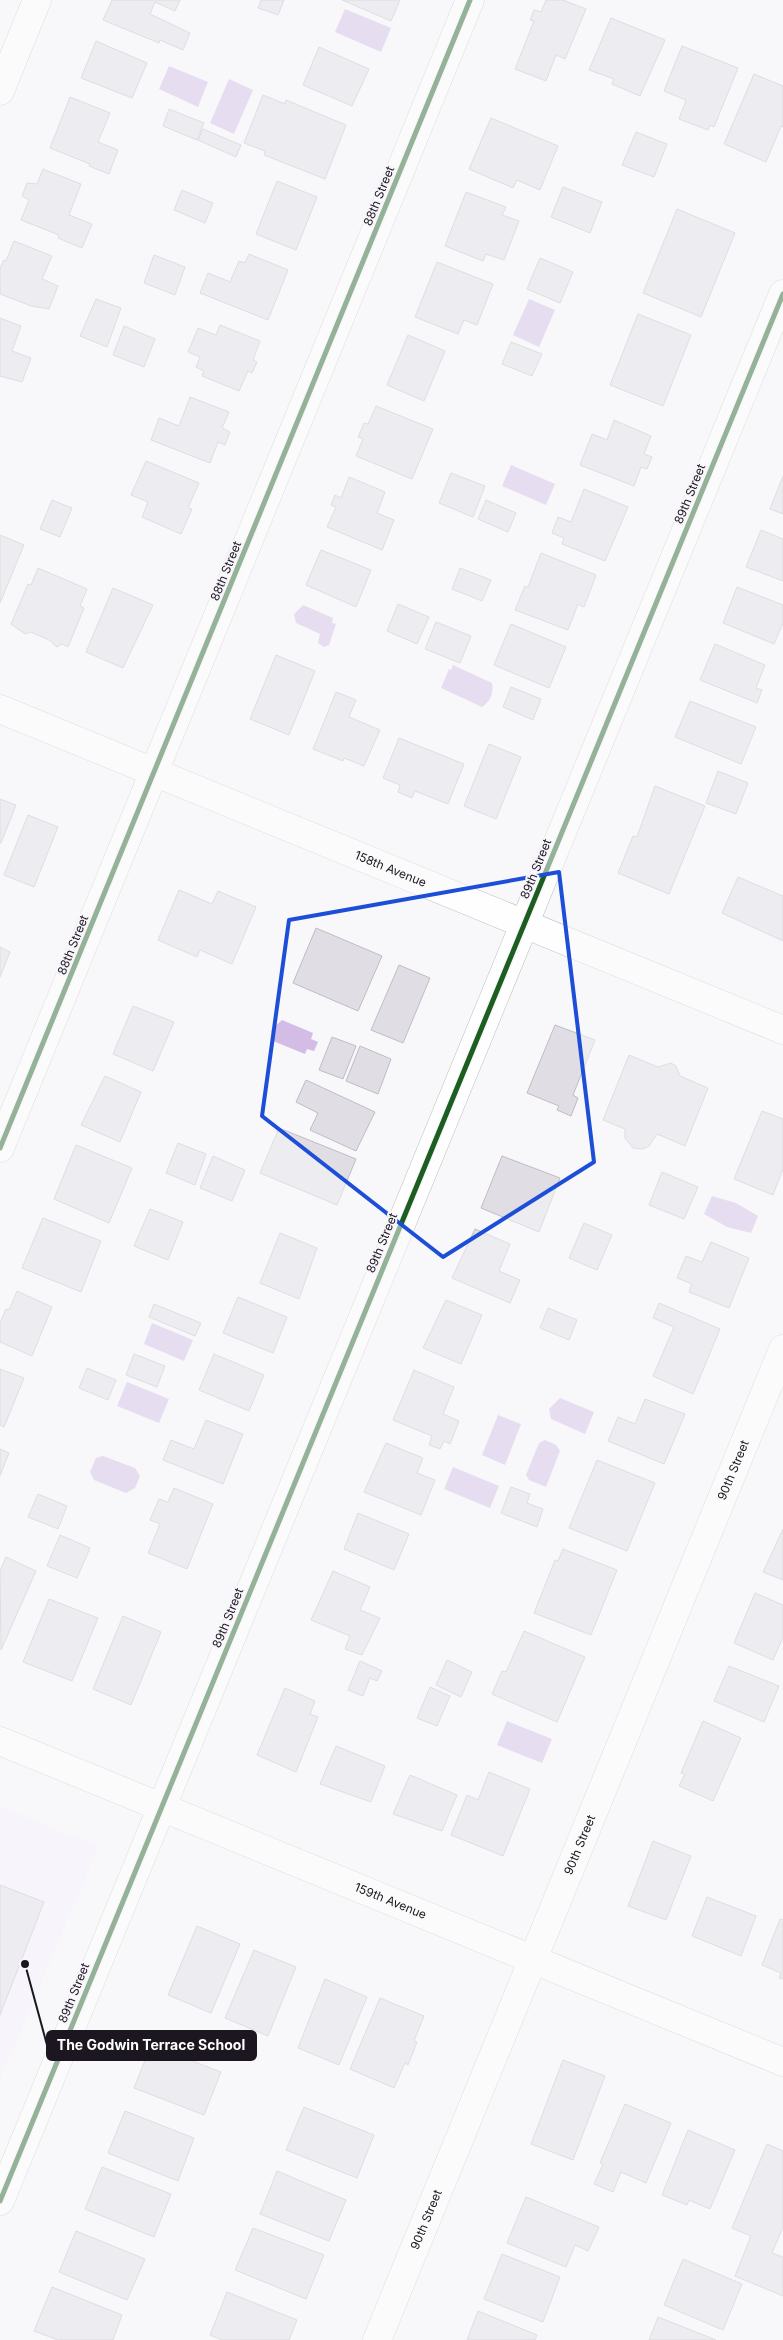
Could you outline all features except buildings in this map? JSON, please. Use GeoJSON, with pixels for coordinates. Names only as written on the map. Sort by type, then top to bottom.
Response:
{"type":"FeatureCollection","features":[{"type":"Feature","properties":{"kind":"street"},"geometry":{"type":"LineString","coordinates":[[0,90],[37,0]]}},
{"type":"Feature","properties":{"kind":"street","name":"88th Street"},"geometry":{"type":"LineString","coordinates":[[0,1148],[470,0]]}},
{"type":"Feature","properties":{"kind":"street","name":"89th Street"},"geometry":{"type":"LineString","coordinates":[[0,2201],[783,294]]}},
{"type":"Feature","properties":{"kind":"street","name":"158th Avenue"},"geometry":{"type":"LineString","coordinates":[[0,709],[783,1030]]}},
{"type":"Feature","properties":{"kind":"street","name":"90th Street"},"geometry":{"type":"LineString","coordinates":[[377,2340],[783,1349]]}},
{"type":"Feature","properties":{"kind":"street","name":"159th Avenue"},"geometry":{"type":"LineString","coordinates":[[0,1741],[783,2062]]}},
{"type":"Feature","properties":{"kind":"highlighted area"},"geometry":{"type":"Polygon","coordinates":[[[559,872],[594,1162],[443,1257],[262,1116],[289,920],[559,872]]]}},
{"type":"Feature","properties":{"kind":"shaded area"},"geometry":{"type":"Polygon","coordinates":[[[345,9],[391,28],[381,52],[335,32],[345,9]]]}},
{"type":"Feature","properties":{"kind":"shaded area"},"geometry":{"type":"Polygon","coordinates":[[[169,66],[208,82],[198,107],[159,89],[169,66]]]}},
{"type":"Feature","properties":{"kind":"shaded area"},"geometry":{"type":"Polygon","coordinates":[[[229,79],[253,90],[234,134],[210,123],[229,79]]]}},
{"type":"Feature","properties":{"kind":"shaded area"},"geometry":{"type":"Polygon","coordinates":[[[529,299],[555,310],[539,347],[513,335],[529,299]]]}},
{"type":"Feature","properties":{"kind":"shaded area"},"geometry":{"type":"Polygon","coordinates":[[[511,465],[555,484],[546,505],[502,486],[511,465]]]}},
{"type":"Feature","properties":{"kind":"shaded area"},"geometry":{"type":"Polygon","coordinates":[[[303,605],[333,618],[332,623],[336,624],[329,645],[324,647],[318,643],[320,634],[296,623],[294,614],[303,605]]]}},
{"type":"Feature","properties":{"kind":"shaded area"},"geometry":{"type":"Polygon","coordinates":[[[453,665],[492,683],[492,694],[485,705],[482,707],[441,688],[449,669],[451,670],[453,665]]]}},
{"type":"Feature","properties":{"kind":"shaded area"},"geometry":{"type":"Polygon","coordinates":[[[282,1020],[313,1033],[311,1039],[318,1042],[314,1051],[307,1049],[305,1054],[273,1041],[271,1030],[282,1020]]]}},
{"type":"Feature","properties":{"kind":"shaded area"},"geometry":{"type":"Polygon","coordinates":[[[712,1196],[736,1203],[758,1216],[751,1233],[727,1227],[704,1214],[712,1196]]]}},
{"type":"Feature","properties":{"kind":"shaded area"},"geometry":{"type":"Polygon","coordinates":[[[152,1323],[193,1340],[184,1361],[144,1344],[152,1323]]]}},
{"type":"Feature","properties":{"kind":"shaded area"},"geometry":{"type":"Polygon","coordinates":[[[127,1382],[169,1399],[159,1423],[117,1406],[127,1382]]]}},
{"type":"Feature","properties":{"kind":"shaded area"},"geometry":{"type":"Polygon","coordinates":[[[560,1398],[594,1412],[585,1434],[551,1419],[549,1409],[560,1398]]]}},
{"type":"Feature","properties":{"kind":"shaded area"},"geometry":{"type":"Polygon","coordinates":[[[498,1415],[521,1424],[505,1465],[482,1455],[498,1415]]]}},
{"type":"Feature","properties":{"kind":"shaded area"},"geometry":{"type":"Polygon","coordinates":[[[545,1440],[556,1445],[560,1451],[546,1487],[529,1480],[526,1475],[539,1443],[545,1440]]]}},
{"type":"Feature","properties":{"kind":"shaded area"},"geometry":{"type":"Polygon","coordinates":[[[103,1456],[135,1468],[140,1476],[135,1488],[126,1493],[94,1480],[90,1472],[96,1458],[103,1456]]]}},
{"type":"Feature","properties":{"kind":"shaded area"},"geometry":{"type":"Polygon","coordinates":[[[453,1467],[499,1486],[490,1508],[444,1489],[453,1467]]]}},
{"type":"Feature","properties":{"kind":"shaded area"},"geometry":{"type":"Polygon","coordinates":[[[507,1721],[552,1739],[542,1763],[497,1745],[507,1721]]]}},
{"type":"Feature","properties":{"kind":"shaded area"},"geometry":{"type":"Polygon","coordinates":[[[0,1806],[98,1847],[0,2080],[0,1806]]]}},
{"type":"Feature","properties":{"kind":"cycle path"},"geometry":{"type":"LineString","coordinates":[[0,1148],[470,0]]}},
{"type":"Feature","properties":{"kind":"cycle path"},"geometry":{"type":"LineString","coordinates":[[0,2201],[783,294]]}},
{"type":"Feature","properties":{"kind":"place","name":"The Godwin Terrace School"},"geometry":{"type":"Point","coordinates":[25,1964]}}]}
